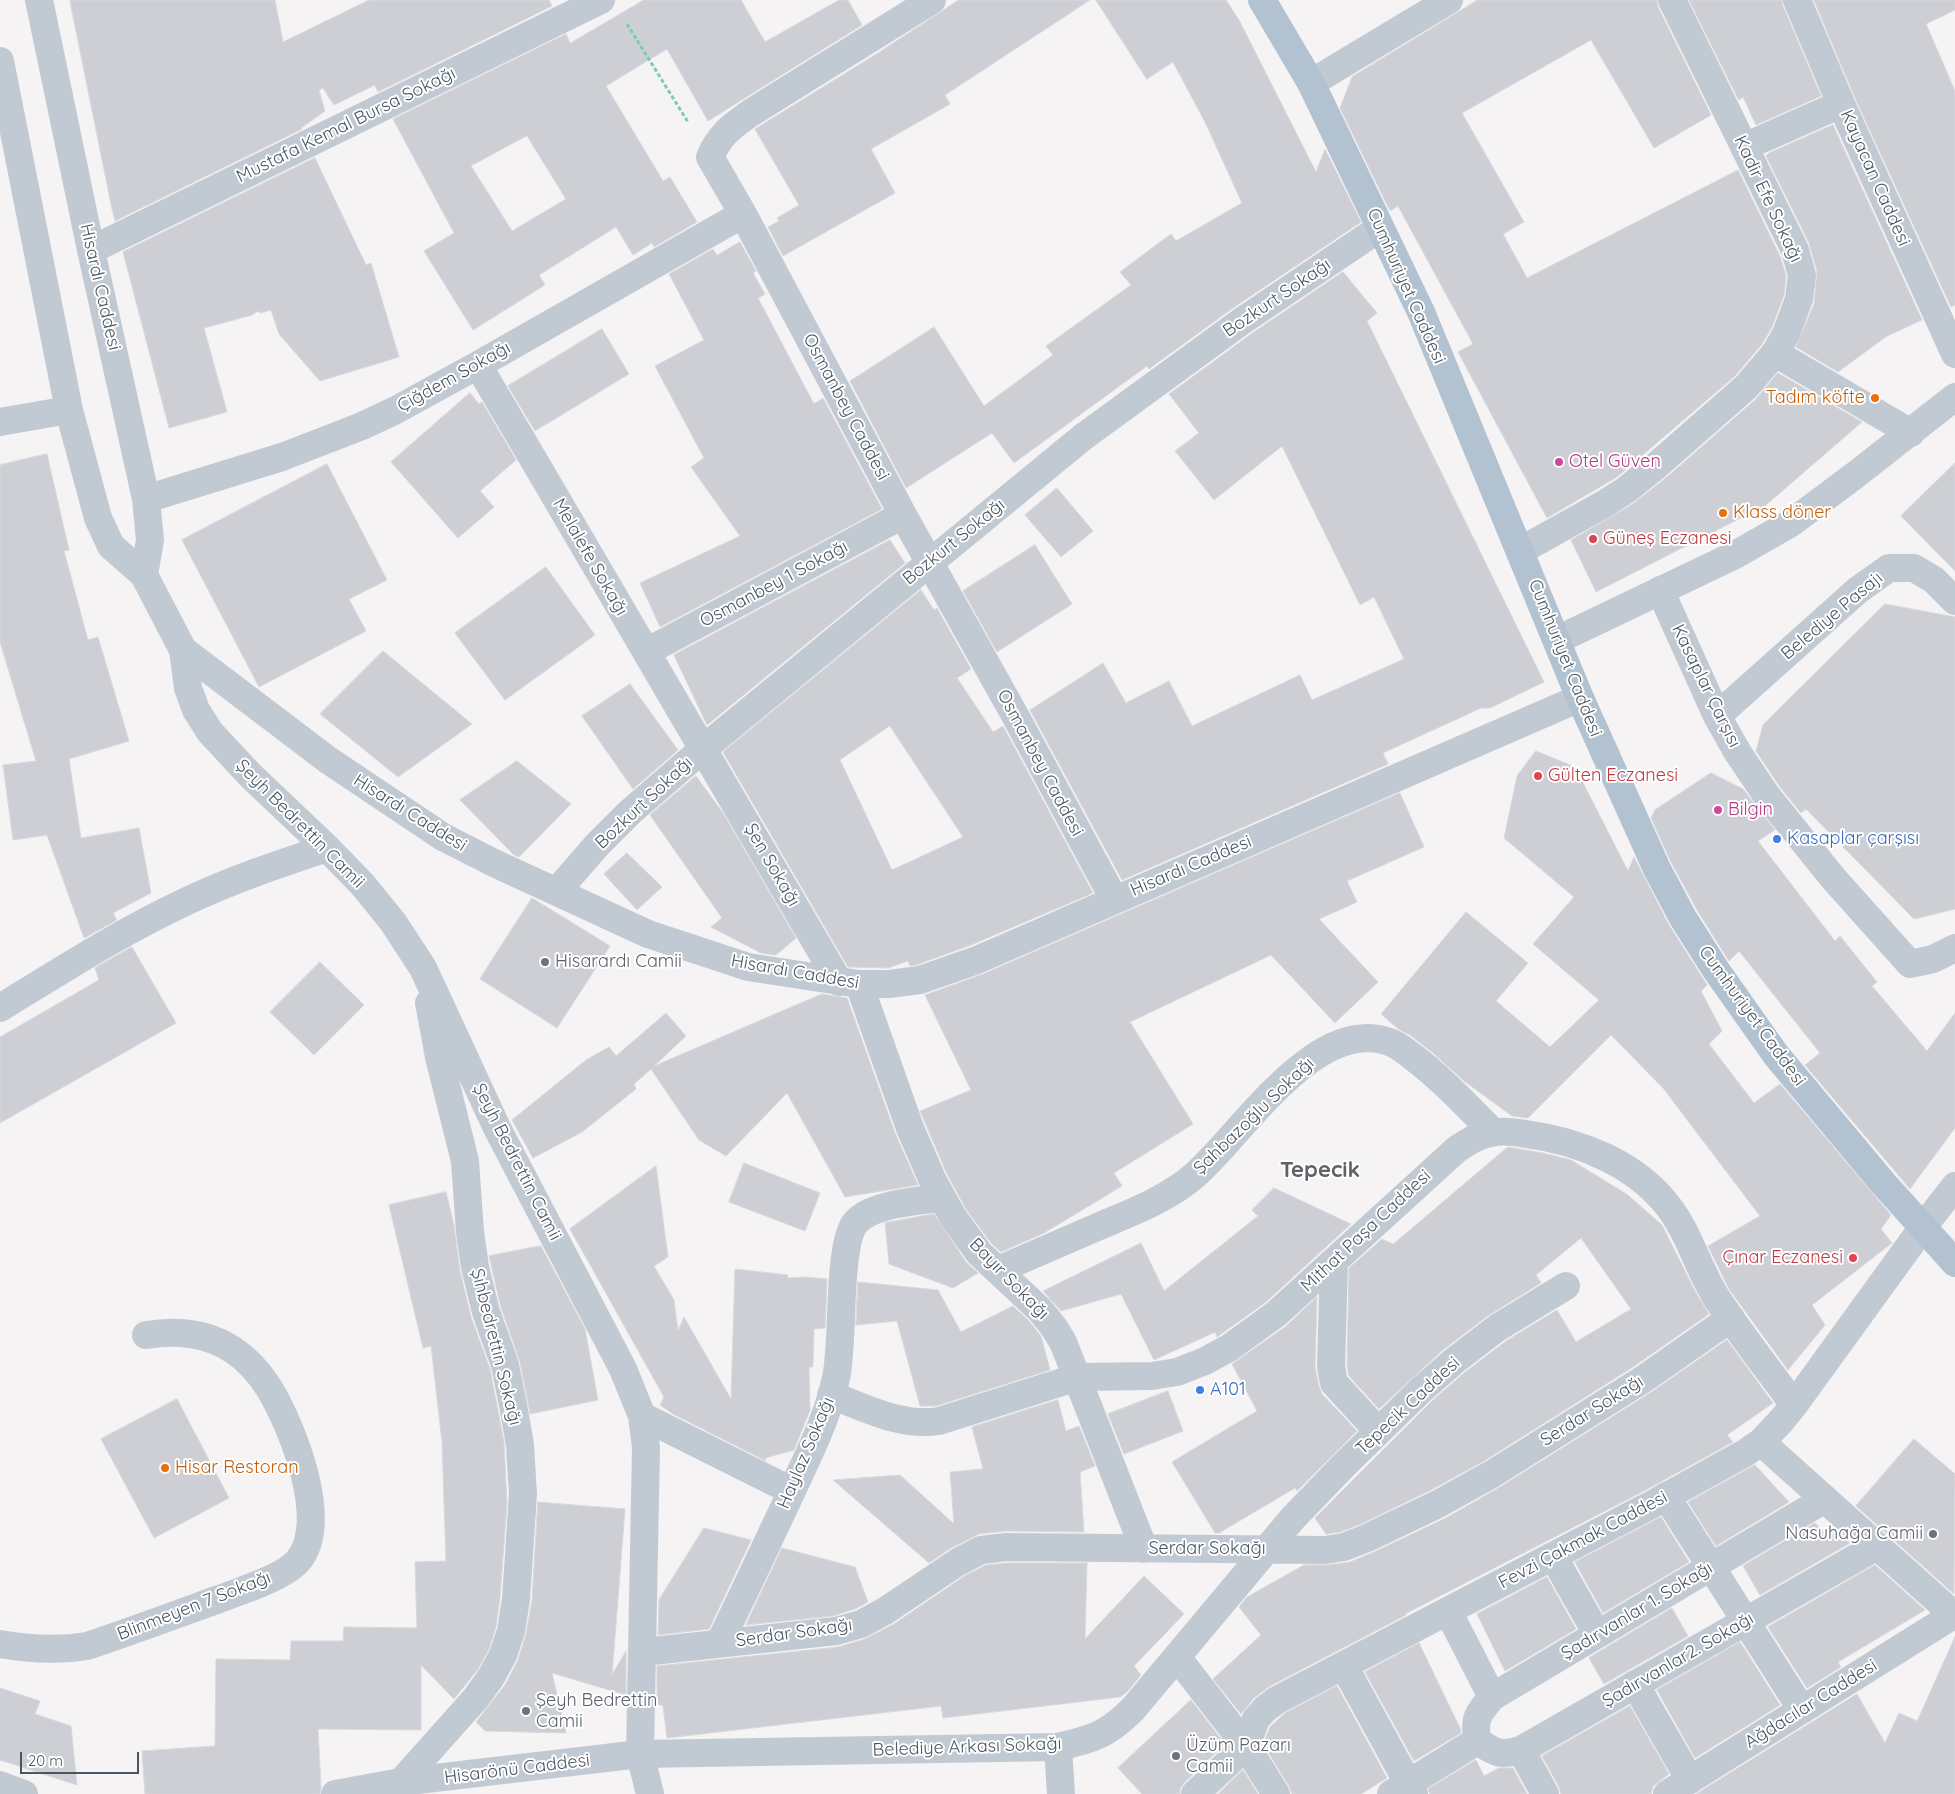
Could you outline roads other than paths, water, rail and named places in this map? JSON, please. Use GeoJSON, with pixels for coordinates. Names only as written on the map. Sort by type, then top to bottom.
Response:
{"type":"FeatureCollection","features":[{"type":"Feature","properties":{"kind":"main road","name":"Cumhuriyet Caddesi"},"geometry":{"type":"LineString","coordinates":[[1262,0],[1311,83],[1421,312],[1580,698],[1657,870],[1683,918],[1716,970],[1776,1055],[1922,1227],[1955,1263]]}},
{"type":"Feature","properties":{"kind":"street","name":"Hisardı Caddesi"},"geometry":{"type":"LineString","coordinates":[[39,0],[91,250],[146,499],[150,540],[144,575]]}},
{"type":"Feature","properties":{"kind":"street","name":"Mustafa Kemal Bursa Sokağı"},"geometry":{"type":"LineString","coordinates":[[91,250],[601,0]]}},
{"type":"Feature","properties":{"kind":"street","name":"Osmanbey Caddesi"},"geometry":{"type":"LineString","coordinates":[[932,0],[752,112],[728,129],[716,142],[710,157],[743,214],[903,515],[1017,719],[1114,899]]}},
{"type":"Feature","properties":{"kind":"street"},"geometry":{"type":"LineString","coordinates":[[1311,83],[1450,0]]}},
{"type":"Feature","properties":{"kind":"street","name":"Kadir Efe Sokağı"},"geometry":{"type":"LineString","coordinates":[[1520,551],[1626,490],[1746,387],[1774,353],[1786,334],[1800,299],[1802,275],[1795,250],[1672,0]]}},
{"type":"Feature","properties":{"kind":"street","name":"Kayacan Caddesi"},"geometry":{"type":"LineString","coordinates":[[1797,0],[1841,104],[1955,354]]}},
{"type":"Feature","properties":{"kind":"street","name":"Hisardı Caddesi"},"geometry":{"type":"LineString","coordinates":[[0,61],[69,410],[98,518],[111,546],[144,575],[183,650],[328,760],[443,838],[648,934],[748,967],[849,983],[889,984],[920,980],[977,960],[1580,698]]}},
{"type":"Feature","properties":{"kind":"street"},"geometry":{"type":"LineString","coordinates":[[1744,148],[1841,104]]}},
{"type":"Feature","properties":{"kind":"street","name":"Çiğdem Sokağı"},"geometry":{"type":"LineString","coordinates":[[146,499],[328,441],[396,410],[743,214]]}},
{"type":"Feature","properties":{"kind":"street","name":"Bozkurt Sokağı"},"geometry":{"type":"LineString","coordinates":[[557,891],[597,845],[630,812],[704,748],[1083,437],[1242,321],[1380,228]]}},
{"type":"Feature","properties":{"kind":"street"},"geometry":{"type":"LineString","coordinates":[[1774,353],[1911,432]]}},
{"type":"Feature","properties":{"kind":"street","name":"Melalefe Sokağı"},"geometry":{"type":"LineString","coordinates":[[478,364],[704,748]]}},
{"type":"Feature","properties":{"kind":"street"},"geometry":{"type":"LineString","coordinates":[[1557,640],[1734,555],[1791,523],[1955,397]]}},
{"type":"Feature","properties":{"kind":"street"},"geometry":{"type":"LineString","coordinates":[[0,422],[69,410]]}},
{"type":"Feature","properties":{"kind":"street","name":"Osmanbey 1 Sokağı"},"geometry":{"type":"LineString","coordinates":[[646,652],[903,515]]}},
{"type":"Feature","properties":{"kind":"street","name":"Belediye Pasajı"},"geometry":{"type":"LineString","coordinates":[[1717,716],[1858,590],[1889,568],[1914,568],[1934,580],[1955,601]]}},
{"type":"Feature","properties":{"kind":"street","name":"Kasaplar Çarşısı"},"geometry":{"type":"LineString","coordinates":[[1660,590],[1717,716],[1738,753],[1767,796],[1834,878],[1910,964],[1934,959],[1955,948]]}},
{"type":"Feature","properties":{"kind":"street","name":"Şeyh Bedrettin Camii"},"geometry":{"type":"LineString","coordinates":[[183,650],[188,688],[196,710],[210,732],[250,775],[363,885],[387,915],[423,968],[498,1128],[623,1369],[642,1416],[646,1447],[640,1754],[650,1794]]}},
{"type":"Feature","properties":{"kind":"street","name":"Şen Sokağı"},"geometry":{"type":"LineString","coordinates":[[704,748],[849,983]]}},
{"type":"Feature","properties":{"kind":"street"},"geometry":{"type":"LineString","coordinates":[[0,1008],[96,950],[184,902],[258,871],[327,848]]}},
{"type":"Feature","properties":{"kind":"street","name":"Şıhbedrettin Sokağı"},"geometry":{"type":"LineString","coordinates":[[401,1782],[476,1698],[491,1678],[503,1655],[511,1631],[516,1599],[523,1494],[520,1445],[513,1405],[505,1365],[486,1312],[475,1267],[470,1232],[469,1193],[465,1161],[439,1057],[423,968]]}},
{"type":"Feature","properties":{"kind":"street","name":"Bayır Sokağı"},"geometry":{"type":"LineString","coordinates":[[849,983],[933,1181],[942,1197],[979,1253],[1040,1310],[1063,1342],[1144,1549]]}},
{"type":"Feature","properties":{"kind":"street","name":"Şahbazoğlu Sokağı"},"geometry":{"type":"LineString","coordinates":[[998,1270],[1135,1211],[1169,1193],[1194,1176],[1294,1072],[1318,1054],[1358,1038],[1378,1039],[1396,1045],[1432,1072],[1493,1132]]}},
{"type":"Feature","properties":{"kind":"street","name":"Mithat Paşa Caddesi"},"geometry":{"type":"LineString","coordinates":[[831,1395],[891,1418],[925,1423],[938,1421],[1078,1377],[1152,1376],[1178,1372],[1205,1361],[1229,1348],[1276,1314],[1457,1149],[1476,1137],[1493,1132],[1516,1132],[1552,1137],[1592,1151],[1621,1167],[1651,1188],[1668,1206],[1683,1229],[1705,1277],[1731,1318],[1794,1405]]}},
{"type":"Feature","properties":{"kind":"street","name":"Fevzi Çakmak Caddesi"},"geometry":{"type":"LineString","coordinates":[[1195,1794],[1246,1746],[1256,1719],[1277,1700],[1666,1496],[1746,1453],[1761,1442],[1782,1421],[1922,1227],[1955,1186]]}},
{"type":"Feature","properties":{"kind":"street","name":"Haylaz Sokağı"},"geometry":{"type":"LineString","coordinates":[[719,1644],[822,1426],[840,1358],[845,1260],[849,1235],[856,1222],[868,1213],[878,1209],[942,1197]]}},
{"type":"Feature","properties":{"kind":"street"},"geometry":{"type":"LineString","coordinates":[[1334,1262],[1331,1367],[1334,1383],[1378,1431]]}},
{"type":"Feature","properties":{"kind":"street","name":"Tepecik Caddesi"},"geometry":{"type":"LineString","coordinates":[[1269,1548],[1293,1518],[1420,1390],[1497,1328],[1566,1286]]}},
{"type":"Feature","properties":{"kind":"street","name":"Serdar Sokağı"},"geometry":{"type":"LineString","coordinates":[[643,1652],[836,1631],[861,1624],[892,1606],[958,1562],[981,1550],[1006,1547],[1326,1550],[1344,1547],[1438,1504],[1492,1474],[1642,1380],[1731,1318]]}},
{"type":"Feature","properties":{"kind":"street","name":"Blinmeyen 7 Sokağı"},"geometry":{"type":"LineString","coordinates":[[0,1644],[33,1649],[62,1650],[87,1646],[255,1586],[296,1564],[305,1552],[309,1539],[311,1514],[307,1484],[300,1456],[287,1423],[269,1387],[252,1366],[233,1350],[214,1340],[190,1333],[166,1332],[146,1336]]}},
{"type":"Feature","properties":{"kind":"street"},"geometry":{"type":"LineString","coordinates":[[642,1416],[792,1491]]}},
{"type":"Feature","properties":{"kind":"street"},"geometry":{"type":"LineString","coordinates":[[1761,1442],[1955,1615]]}},
{"type":"Feature","properties":{"kind":"street"},"geometry":{"type":"LineString","coordinates":[[1666,1496],[1802,1710]]}},
{"type":"Feature","properties":{"kind":"street","name":"Şadırvanlar 1. Sokağı"},"geometry":{"type":"LineString","coordinates":[[1477,1741],[1475,1724],[1482,1710],[1492,1697],[1825,1499]]}},
{"type":"Feature","properties":{"kind":"street","name":"Şadırvanlar2. Sokağı"},"geometry":{"type":"LineString","coordinates":[[1477,1741],[1493,1751],[1505,1754],[1521,1750],[1877,1546]]}},
{"type":"Feature","properties":{"kind":"street","name":"Belediye Arkası Sokağı"},"geometry":{"type":"LineString","coordinates":[[640,1754],[1058,1746],[1096,1738],[1116,1725],[1133,1709],[1269,1548]]}},
{"type":"Feature","properties":{"kind":"street"},"geometry":{"type":"LineString","coordinates":[[1553,1556],[1597,1634]]}},
{"type":"Feature","properties":{"kind":"street"},"geometry":{"type":"LineString","coordinates":[[1448,1611],[1492,1697]]}},
{"type":"Feature","properties":{"kind":"street","name":"Ağdacılar Caddesi"},"geometry":{"type":"LineString","coordinates":[[1666,1794],[1955,1615]]}},
{"type":"Feature","properties":{"kind":"street"},"geometry":{"type":"LineString","coordinates":[[1177,1657],[1246,1746],[1276,1794]]}},
{"type":"Feature","properties":{"kind":"street"},"geometry":{"type":"LineString","coordinates":[[1344,1666],[1404,1791],[1477,1741]]}},
{"type":"Feature","properties":{"kind":"street"},"geometry":{"type":"LineString","coordinates":[[1635,1684],[1690,1780]]}},
{"type":"Feature","properties":{"kind":"street"},"geometry":{"type":"LineString","coordinates":[[1058,1746],[1061,1794]]}},
{"type":"Feature","properties":{"kind":"street"},"geometry":{"type":"LineString","coordinates":[[1521,1750],[1545,1794]]}},
{"type":"Feature","properties":{"kind":"street","name":"Hisarönü Caddesi"},"geometry":{"type":"LineString","coordinates":[[335,1794],[401,1782],[640,1754]]}},
{"type":"Feature","properties":{"kind":"street"},"geometry":{"type":"LineString","coordinates":[[0,1785],[24,1794]]}},
{"type":"Feature","properties":{"kind":"place","name":"Tadım köfte"},"geometry":{"type":"Point","coordinates":[1875,398]}},
{"type":"Feature","properties":{"kind":"place","name":"Otel Güven"},"geometry":{"type":"Point","coordinates":[1559,462]}},
{"type":"Feature","properties":{"kind":"place","name":"Klass döner"},"geometry":{"type":"Point","coordinates":[1723,513]}},
{"type":"Feature","properties":{"kind":"place","name":"Güneş Eczanesi"},"geometry":{"type":"Point","coordinates":[1593,539]}},
{"type":"Feature","properties":{"kind":"place","name":"Gülten Eczanesi"},"geometry":{"type":"Point","coordinates":[1538,776]}},
{"type":"Feature","properties":{"kind":"place","name":"Bilgin"},"geometry":{"type":"Point","coordinates":[1718,810]}},
{"type":"Feature","properties":{"kind":"place","name":"Kasaplar çarşısı"},"geometry":{"type":"Point","coordinates":[1777,839]}},
{"type":"Feature","properties":{"kind":"place","name":"Hisarardı Camii"},"geometry":{"type":"Point","coordinates":[545,962]}},
{"type":"Feature","properties":{"kind":"place","name":"Çınar Eczanesi"},"geometry":{"type":"Point","coordinates":[1853,1258]}},
{"type":"Feature","properties":{"kind":"place","name":"A101"},"geometry":{"type":"Point","coordinates":[1200,1390]}},
{"type":"Feature","properties":{"kind":"place","name":"Hisar Restoran"},"geometry":{"type":"Point","coordinates":[165,1468]}},
{"type":"Feature","properties":{"kind":"place","name":"Nasuhağa Camii"},"geometry":{"type":"Point","coordinates":[1933,1534]}},
{"type":"Feature","properties":{"kind":"place","name":"Şeyh Bedrettin Camii"},"geometry":{"type":"Point","coordinates":[526,1711]}},
{"type":"Feature","properties":{"kind":"place","name":"Üzüm Pazarı Camii"},"geometry":{"type":"Point","coordinates":[1176,1756]}},
{"type":"Feature","properties":{"kind":"district","name":"Tepecik"},"geometry":{"type":"Point","coordinates":[1320,1170]}}]}
